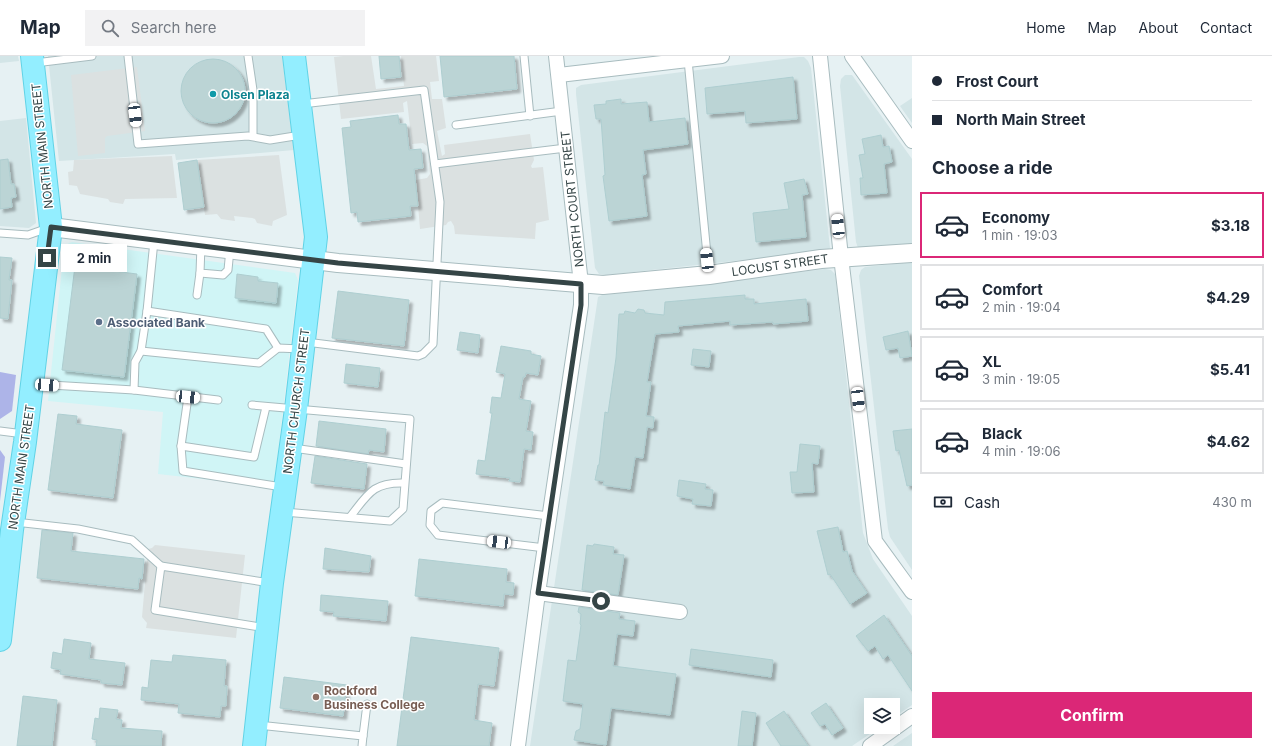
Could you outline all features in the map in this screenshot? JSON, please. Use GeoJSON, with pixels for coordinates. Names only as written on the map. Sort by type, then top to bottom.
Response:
{"type":"FeatureCollection","features":[{"type":"Feature","properties":{"kind":"main road","name":"NORTH CHURCH STREET"},"geometry":{"type":"LineString","coordinates":[[254,746],[272,583],[296,409],[316,237],[294,56]]}},
{"type":"Feature","properties":{"kind":"main road","name":"NORTH MAIN STREET"},"geometry":{"type":"LineString","coordinates":[[0,640],[2,590],[26,434],[51,227],[32,60]]}},
{"type":"Feature","properties":{"kind":"street","name":"NORTH COURT STREET"},"geometry":{"type":"LineString","coordinates":[[518,746],[538,593],[581,305],[581,284],[556,56]]}},
{"type":"Feature","properties":{"kind":"street"},"geometry":{"type":"LineString","coordinates":[[558,75],[632,61],[688,60],[713,56]]}},
{"type":"Feature","properties":{"kind":"street"},"geometry":{"type":"LineString","coordinates":[[820,56],[841,257],[875,541],[912,592]]}},
{"type":"Feature","properties":{"kind":"street"},"geometry":{"type":"LineString","coordinates":[[852,56],[912,141]]}},
{"type":"Feature","properties":{"kind":"street","name":"LOCUST STREET"},"geometry":{"type":"LineString","coordinates":[[51,227],[338,263],[603,285],[709,275],[821,258],[912,253]]}},
{"type":"Feature","properties":{"kind":"street"},"geometry":{"type":"LineString","coordinates":[[538,593],[680,612]]}},
{"type":"Feature","properties":{"kind":"street"},"geometry":{"type":"LineString","coordinates":[[870,746],[912,716]]}},
{"type":"Feature","properties":{"kind":"lane"},"geometry":{"type":"LineString","coordinates":[[32,60],[92,56]]}},
{"type":"Feature","properties":{"kind":"lane"},"geometry":{"type":"LineString","coordinates":[[128,56],[138,144],[253,136],[270,140],[303,135]]}},
{"type":"Feature","properties":{"kind":"lane"},"geometry":{"type":"LineString","coordinates":[[248,56],[253,90],[253,136]]}},
{"type":"Feature","properties":{"kind":"lane"},"geometry":{"type":"LineString","coordinates":[[524,56],[530,116]]}},
{"type":"Feature","properties":{"kind":"lane"},"geometry":{"type":"LineString","coordinates":[[688,60],[709,275]]}},
{"type":"Feature","properties":{"kind":"lane"},"geometry":{"type":"LineString","coordinates":[[142,351],[259,363],[278,348],[303,346],[418,356],[423,354],[433,344],[440,202],[424,90],[299,104]]}},
{"type":"Feature","properties":{"kind":"lane"},"geometry":{"type":"LineString","coordinates":[[456,125],[562,112]]}},
{"type":"Feature","properties":{"kind":"lane"},"geometry":{"type":"LineString","coordinates":[[435,164],[566,148]]}},
{"type":"Feature","properties":{"kind":"lane"},"geometry":{"type":"LineString","coordinates":[[0,233],[28,235],[51,227]]}},
{"type":"Feature","properties":{"kind":"lane"},"geometry":{"type":"LineString","coordinates":[[134,390],[135,362],[142,351],[154,239]]}},
{"type":"Feature","properties":{"kind":"lane"},"geometry":{"type":"LineString","coordinates":[[197,295],[200,273],[201,245]]}},
{"type":"Feature","properties":{"kind":"lane"},"geometry":{"type":"LineString","coordinates":[[200,273],[223,275],[228,270],[230,249]]}},
{"type":"Feature","properties":{"kind":"lane"},"geometry":{"type":"LineString","coordinates":[[147,311],[266,329],[278,348]]}},
{"type":"Feature","properties":{"kind":"lane"},"geometry":{"type":"LineString","coordinates":[[32,384],[134,390],[218,400]]}},
{"type":"Feature","properties":{"kind":"lane"},"geometry":{"type":"LineString","coordinates":[[188,397],[181,446],[183,472],[285,488]]}},
{"type":"Feature","properties":{"kind":"lane"},"geometry":{"type":"LineString","coordinates":[[252,405],[410,419],[403,509],[390,521],[281,512]]}},
{"type":"Feature","properties":{"kind":"lane"},"geometry":{"type":"LineString","coordinates":[[181,446],[254,457],[266,407]]}},
{"type":"Feature","properties":{"kind":"lane"},"geometry":{"type":"LineString","coordinates":[[0,431],[26,434]]}},
{"type":"Feature","properties":{"kind":"lane"},"geometry":{"type":"LineString","coordinates":[[290,447],[406,464]]}},
{"type":"Feature","properties":{"kind":"lane"},"geometry":{"type":"LineString","coordinates":[[350,517],[364,500],[380,485],[389,482],[404,483]]}},
{"type":"Feature","properties":{"kind":"lane"},"geometry":{"type":"LineString","coordinates":[[545,548],[438,534],[430,525],[431,511],[442,503],[550,516]]}},
{"type":"Feature","properties":{"kind":"lane"},"geometry":{"type":"LineString","coordinates":[[13,522],[78,529],[132,540],[161,566],[272,583]]}},
{"type":"Feature","properties":{"kind":"lane"},"geometry":{"type":"LineString","coordinates":[[161,566],[156,610],[268,628]]}},
{"type":"Feature","properties":{"kind":"lane"},"geometry":{"type":"LineString","coordinates":[[362,746],[367,704]]}},
{"type":"Feature","properties":{"kind":"lane"},"geometry":{"type":"LineString","coordinates":[[256,724],[363,736]]}},
{"type":"Feature","properties":{"kind":"shaded area"},"geometry":{"type":"Polygon","coordinates":[[[0,56],[18,56],[19,61],[0,63],[0,56]]]}},
{"type":"Feature","properties":{"kind":"shaded area"},"geometry":{"type":"Polygon","coordinates":[[[48,56],[282,56],[294,150],[176,160],[175,154],[59,161],[48,56]]]}},
{"type":"Feature","properties":{"kind":"shaded area"},"geometry":{"type":"Polygon","coordinates":[[[371,56],[376,89],[404,86],[401,56],[436,56],[439,81],[430,82],[432,99],[442,99],[446,128],[437,131],[442,156],[445,154],[444,145],[530,134],[534,160],[531,166],[532,168],[543,167],[549,220],[536,223],[535,239],[455,234],[454,226],[451,221],[446,225],[420,229],[416,180],[427,178],[430,174],[427,146],[423,143],[412,144],[407,101],[403,103],[404,112],[341,119],[334,57],[371,56]]]}},
{"type":"Feature","properties":{"kind":"shaded area"},"geometry":{"type":"Polygon","coordinates":[[[804,57],[808,61],[811,68],[830,248],[826,251],[606,275],[599,274],[595,268],[576,88],[581,85],[804,57]]]}},
{"type":"Feature","properties":{"kind":"shaded area"},"geometry":{"type":"Polygon","coordinates":[[[137,67],[145,131],[107,136],[105,138],[105,153],[78,156],[71,75],[137,67]]]}},
{"type":"Feature","properties":{"kind":"shaded area"},"geometry":{"type":"Polygon","coordinates":[[[845,75],[852,75],[912,159],[912,244],[865,250],[858,248],[856,242],[840,86],[841,79],[845,75]]]}},
{"type":"Feature","properties":{"kind":"shaded area"},"geometry":{"type":"Polygon","coordinates":[[[912,98],[912,123],[900,106],[912,98]]]}},
{"type":"Feature","properties":{"kind":"shaded area"},"geometry":{"type":"Polygon","coordinates":[[[26,118],[36,223],[29,228],[0,226],[0,121],[26,118]]]}},
{"type":"Feature","properties":{"kind":"shaded area"},"geometry":{"type":"Polygon","coordinates":[[[279,155],[287,215],[273,221],[272,226],[257,223],[255,219],[252,218],[234,216],[235,221],[221,219],[217,214],[205,215],[197,160],[279,155]]]}},
{"type":"Feature","properties":{"kind":"shaded area"},"geometry":{"type":"Polygon","coordinates":[[[172,156],[177,198],[125,199],[123,204],[110,202],[108,199],[80,194],[77,186],[69,185],[68,172],[73,171],[74,160],[172,156]]]}},
{"type":"Feature","properties":{"kind":"shaded area"},"geometry":{"type":"Polygon","coordinates":[[[72,242],[295,273],[298,280],[274,487],[158,474],[163,412],[48,401],[64,249],[65,245],[72,242]]]}},
{"type":"Feature","properties":{"kind":"shaded area"},"geometry":{"type":"Polygon","coordinates":[[[912,262],[912,570],[890,537],[888,529],[859,276],[861,270],[865,267],[912,262]]]}},
{"type":"Feature","properties":{"kind":"shaded area"},"geometry":{"type":"Polygon","coordinates":[[[825,269],[831,270],[835,274],[863,533],[873,559],[912,616],[912,705],[900,713],[900,698],[864,698],[864,734],[870,734],[852,746],[530,746],[598,297],[604,294],[825,269]]]}},
{"type":"Feature","properties":{"kind":"shaded area"},"geometry":{"type":"Polygon","coordinates":[[[0,372],[16,375],[12,411],[0,419],[0,372]]]}},
{"type":"Feature","properties":{"kind":"shaded area"},"geometry":{"type":"Polygon","coordinates":[[[0,450],[5,457],[0,501],[0,450]]]}},
{"type":"Feature","properties":{"kind":"shaded area"},"geometry":{"type":"Polygon","coordinates":[[[155,545],[245,555],[236,638],[146,628],[147,623],[142,617],[148,549],[155,545]]]}},
{"type":"Feature","properties":{"kind":"shaded area"},"geometry":{"type":"Polygon","coordinates":[[[912,733],[912,746],[893,746],[912,733]]]}},
{"type":"Feature","properties":{"kind":"building"},"geometry":{"type":"Polygon","coordinates":[[[379,56],[399,56],[401,77],[381,79],[379,56]]]}},
{"type":"Feature","properties":{"kind":"building"},"geometry":{"type":"Polygon","coordinates":[[[440,56],[514,56],[517,89],[444,97],[440,56]]]}},
{"type":"Feature","properties":{"kind":"building","name":"Olsen Plaza"},"geometry":{"type":"Polygon","coordinates":[[[213,59],[225,61],[236,68],[243,79],[245,91],[243,103],[236,114],[225,121],[213,123],[201,121],[190,114],[183,103],[181,91],[183,79],[190,68],[201,61],[213,59]]]}},
{"type":"Feature","properties":{"kind":"building"},"geometry":{"type":"Polygon","coordinates":[[[793,77],[797,119],[746,123],[745,111],[707,114],[705,88],[793,77]]]}},
{"type":"Feature","properties":{"kind":"building"},"geometry":{"type":"Polygon","coordinates":[[[621,99],[621,104],[647,102],[649,122],[685,118],[688,144],[643,150],[646,174],[642,175],[647,216],[609,221],[603,176],[605,175],[601,119],[596,119],[594,105],[606,104],[606,101],[621,99]]]}},
{"type":"Feature","properties":{"kind":"building"},"geometry":{"type":"Polygon","coordinates":[[[398,115],[399,124],[406,124],[409,150],[421,149],[423,168],[414,169],[418,206],[410,206],[411,216],[358,222],[357,212],[351,213],[342,128],[351,127],[350,121],[398,115]]]}},
{"type":"Feature","properties":{"kind":"building"},"geometry":{"type":"Polygon","coordinates":[[[881,135],[883,147],[889,146],[892,162],[884,164],[887,193],[861,195],[860,178],[863,178],[859,155],[865,154],[862,139],[881,135]]]}},
{"type":"Feature","properties":{"kind":"building"},"geometry":{"type":"Polygon","coordinates":[[[8,159],[11,184],[14,184],[16,197],[11,198],[12,207],[0,209],[0,160],[8,159]]]}},
{"type":"Feature","properties":{"kind":"building"},"geometry":{"type":"Polygon","coordinates":[[[197,160],[204,207],[184,210],[178,163],[197,160]]]}},
{"type":"Feature","properties":{"kind":"building"},"geometry":{"type":"Polygon","coordinates":[[[804,179],[808,194],[802,195],[806,237],[756,242],[753,213],[789,209],[784,183],[804,179]]]}},
{"type":"Feature","properties":{"kind":"building"},"geometry":{"type":"Polygon","coordinates":[[[0,257],[12,258],[9,280],[12,280],[8,319],[0,318],[0,257]]]}},
{"type":"Feature","properties":{"kind":"building","name":"Associated Bank"},"geometry":{"type":"Polygon","coordinates":[[[75,266],[137,274],[124,377],[62,370],[75,266]]]}},
{"type":"Feature","properties":{"kind":"building"},"geometry":{"type":"Polygon","coordinates":[[[237,274],[258,277],[258,281],[278,283],[276,303],[235,298],[237,274]]]}},
{"type":"Feature","properties":{"kind":"building"},"geometry":{"type":"Polygon","coordinates":[[[338,291],[409,300],[404,346],[332,338],[338,291]]]}},
{"type":"Feature","properties":{"kind":"building"},"geometry":{"type":"Polygon","coordinates":[[[745,295],[745,299],[754,299],[754,304],[806,299],[808,321],[773,324],[773,322],[730,325],[730,321],[678,326],[679,332],[655,334],[647,382],[651,382],[646,416],[654,417],[653,428],[647,427],[643,458],[635,457],[630,489],[603,485],[604,481],[595,480],[599,465],[605,412],[608,413],[616,358],[619,314],[624,314],[625,311],[635,313],[638,309],[644,310],[645,313],[664,315],[665,302],[745,295]]]}},
{"type":"Feature","properties":{"kind":"building"},"geometry":{"type":"Polygon","coordinates":[[[908,331],[912,356],[900,358],[898,348],[886,350],[883,337],[908,331]]]}},
{"type":"Feature","properties":{"kind":"building"},"geometry":{"type":"Polygon","coordinates":[[[460,332],[480,335],[478,353],[457,350],[460,332]]]}},
{"type":"Feature","properties":{"kind":"building"},"geometry":{"type":"Polygon","coordinates":[[[501,346],[531,351],[531,354],[541,356],[538,375],[526,373],[525,377],[523,377],[519,399],[531,401],[526,431],[533,432],[531,450],[524,449],[520,482],[509,481],[510,478],[476,474],[478,460],[485,461],[492,413],[490,413],[492,397],[501,398],[505,374],[496,372],[501,346]]]}},
{"type":"Feature","properties":{"kind":"building"},"geometry":{"type":"Polygon","coordinates":[[[693,349],[711,351],[709,367],[691,365],[693,349]]]}},
{"type":"Feature","properties":{"kind":"building"},"geometry":{"type":"Polygon","coordinates":[[[346,364],[380,368],[378,387],[344,383],[346,364]]]}},
{"type":"Feature","properties":{"kind":"building"},"geometry":{"type":"Polygon","coordinates":[[[58,414],[77,416],[76,424],[122,430],[113,498],[48,490],[58,414]]]}},
{"type":"Feature","properties":{"kind":"building"},"geometry":{"type":"Polygon","coordinates":[[[319,421],[386,429],[384,452],[369,450],[368,454],[316,446],[319,421]]]}},
{"type":"Feature","properties":{"kind":"building"},"geometry":{"type":"Polygon","coordinates":[[[912,429],[912,485],[907,486],[899,450],[896,451],[893,431],[912,429]]]}},
{"type":"Feature","properties":{"kind":"building"},"geometry":{"type":"Polygon","coordinates":[[[800,444],[820,446],[818,464],[812,463],[814,492],[792,493],[790,472],[797,472],[800,444]]]}},
{"type":"Feature","properties":{"kind":"building"},"geometry":{"type":"Polygon","coordinates":[[[315,456],[367,464],[364,489],[311,483],[315,456]]]}},
{"type":"Feature","properties":{"kind":"building"},"geometry":{"type":"Polygon","coordinates":[[[679,480],[706,484],[705,489],[713,490],[711,506],[692,504],[693,499],[677,496],[679,480]]]}},
{"type":"Feature","properties":{"kind":"building"},"geometry":{"type":"Polygon","coordinates":[[[838,527],[843,552],[847,551],[852,571],[867,593],[850,604],[830,574],[828,575],[817,531],[838,527]]]}},
{"type":"Feature","properties":{"kind":"building"},"geometry":{"type":"Polygon","coordinates":[[[42,530],[73,533],[71,551],[144,559],[142,579],[139,578],[138,589],[37,578],[42,530]]]}},
{"type":"Feature","properties":{"kind":"building"},"geometry":{"type":"Polygon","coordinates":[[[594,544],[614,547],[613,554],[624,555],[618,595],[582,590],[587,545],[593,546],[594,544]]]}},
{"type":"Feature","properties":{"kind":"building"},"geometry":{"type":"Polygon","coordinates":[[[325,548],[371,556],[369,572],[323,569],[325,548]]]}},
{"type":"Feature","properties":{"kind":"building"},"geometry":{"type":"Polygon","coordinates":[[[419,559],[507,569],[506,582],[514,583],[513,595],[504,594],[503,606],[415,596],[419,559]]]}},
{"type":"Feature","properties":{"kind":"building"},"geometry":{"type":"Polygon","coordinates":[[[321,595],[388,601],[386,621],[333,616],[334,612],[320,611],[321,595]]]}},
{"type":"Feature","properties":{"kind":"building"},"geometry":{"type":"Polygon","coordinates":[[[579,607],[620,613],[619,619],[635,621],[633,636],[617,634],[613,666],[676,674],[670,715],[611,708],[606,745],[574,740],[576,731],[580,729],[583,704],[563,701],[568,660],[576,661],[581,625],[581,614],[578,612],[579,607]]]}},
{"type":"Feature","properties":{"kind":"building"},"geometry":{"type":"Polygon","coordinates":[[[884,615],[912,656],[912,691],[888,655],[883,659],[875,646],[868,651],[856,636],[884,615]]]}},
{"type":"Feature","properties":{"kind":"building"},"geometry":{"type":"Polygon","coordinates":[[[411,637],[499,648],[494,686],[478,684],[474,720],[492,723],[489,746],[397,746],[411,637]]]}},
{"type":"Feature","properties":{"kind":"building"},"geometry":{"type":"Polygon","coordinates":[[[64,639],[91,643],[89,659],[125,663],[122,685],[101,683],[101,680],[60,674],[61,670],[51,668],[53,652],[62,654],[64,639]]]}},
{"type":"Feature","properties":{"kind":"building"},"geometry":{"type":"Polygon","coordinates":[[[691,649],[773,660],[771,677],[689,665],[691,649]]]}},
{"type":"Feature","properties":{"kind":"building"},"geometry":{"type":"Polygon","coordinates":[[[173,655],[226,660],[224,686],[227,686],[226,706],[221,706],[220,717],[178,713],[179,704],[141,700],[142,687],[148,688],[151,660],[172,662],[173,655]]]}},
{"type":"Feature","properties":{"kind":"building"},"geometry":{"type":"Polygon","coordinates":[[[284,677],[347,685],[343,716],[280,708],[284,677]]]}},
{"type":"Feature","properties":{"kind":"building"},"geometry":{"type":"Polygon","coordinates":[[[23,696],[57,700],[52,746],[17,746],[23,696]]]}},
{"type":"Feature","properties":{"kind":"building"},"geometry":{"type":"Polygon","coordinates":[[[826,703],[843,728],[832,735],[825,724],[820,726],[811,713],[826,703]]]}},
{"type":"Feature","properties":{"kind":"building"},"geometry":{"type":"Polygon","coordinates":[[[100,708],[118,710],[116,719],[122,720],[121,728],[162,731],[161,746],[96,746],[97,740],[92,739],[95,718],[99,719],[100,708]]]}},
{"type":"Feature","properties":{"kind":"building"},"geometry":{"type":"Polygon","coordinates":[[[742,711],[756,713],[752,746],[738,746],[742,711]]]}},
{"type":"Feature","properties":{"kind":"building"},"geometry":{"type":"Polygon","coordinates":[[[784,711],[808,746],[781,746],[766,723],[784,711]]]}},
{"type":"Feature","properties":{"kind":"place","name":"Olsen Plaza"},"geometry":{"type":"Point","coordinates":[213,94]}},
{"type":"Feature","properties":{"kind":"place","name":"Associated Bank"},"geometry":{"type":"Point","coordinates":[99,322]}},
{"type":"Feature","properties":{"kind":"place","name":"Rockford Business College"},"geometry":{"type":"Point","coordinates":[316,697]}},
{"type":"Feature","properties":{"kind":"route"},"geometry":{"type":"LineString","coordinates":[[47,258],[51,227],[338,263],[555,280],[581,284],[581,305],[538,593],[601,601]]}}]}
